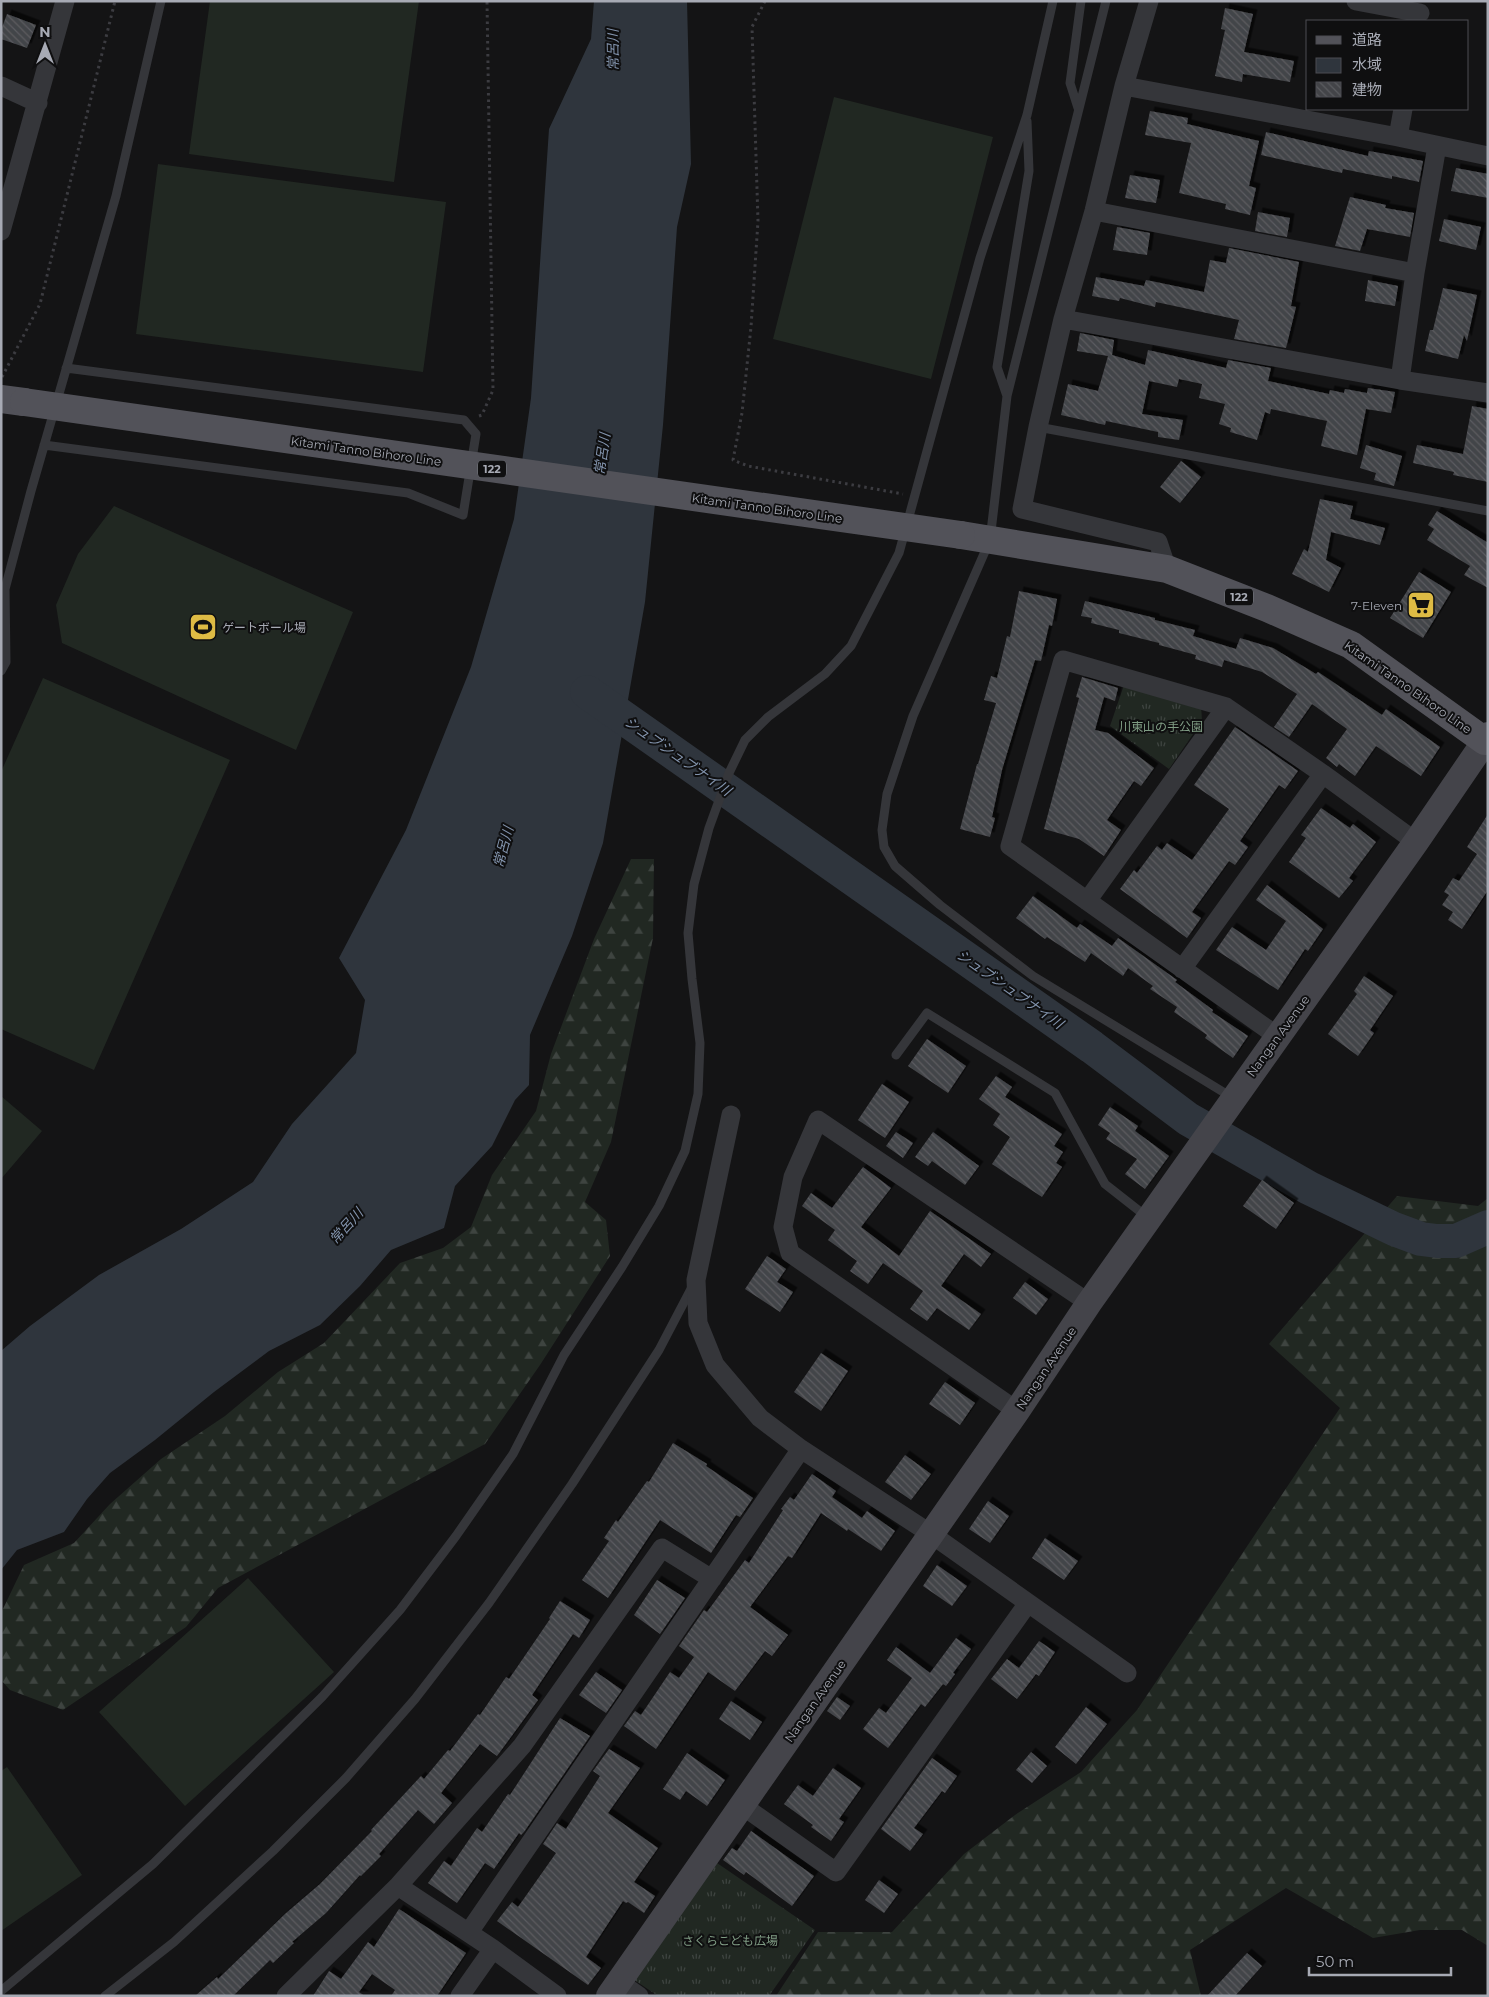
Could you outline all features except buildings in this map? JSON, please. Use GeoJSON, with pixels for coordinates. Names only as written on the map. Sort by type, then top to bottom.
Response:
{"type":"FeatureCollection","features":[{"type":"Feature","properties":{"kind":"main road","name":"Kitami Tanno Bihoro Line"},"geometry":{"type":"LineString","coordinates":[[12,400],[961,535],[1166,569],[1267,608],[1351,645],[1487,740]]}},
{"type":"Feature","properties":{"kind":"main road","name":"Nangan Avenue"},"geometry":{"type":"LineString","coordinates":[[622,1991],[742,1806],[1017,1411],[1089,1303],[1487,740]]}},
{"type":"Feature","properties":{"kind":"street"},"geometry":{"type":"LineString","coordinates":[[1,231],[65,1]]}},
{"type":"Feature","properties":{"kind":"street"},"geometry":{"type":"LineString","coordinates":[[1149,1],[1124,86],[1094,211],[1063,319],[1038,427],[1022,509],[1158,542],[1166,569]]}},
{"type":"Feature","properties":{"kind":"street"},"geometry":{"type":"LineString","coordinates":[[1356,1],[1420,12]]}},
{"type":"Feature","properties":{"kind":"street"},"geometry":{"type":"LineString","coordinates":[[1,86],[38,103]]}},
{"type":"Feature","properties":{"kind":"street"},"geometry":{"type":"LineString","coordinates":[[1124,86],[1398,137],[1488,156]]}},
{"type":"Feature","properties":{"kind":"street"},"geometry":{"type":"LineString","coordinates":[[1398,137],[1403,110]]}},
{"type":"Feature","properties":{"kind":"street"},"geometry":{"type":"LineString","coordinates":[[1400,380],[1415,273],[1437,146]]}},
{"type":"Feature","properties":{"kind":"street"},"geometry":{"type":"LineString","coordinates":[[1094,211],[1415,273]]}},
{"type":"Feature","properties":{"kind":"street"},"geometry":{"type":"LineString","coordinates":[[1063,319],[1400,380],[1488,394]]}},
{"type":"Feature","properties":{"kind":"street"},"geometry":{"type":"LineString","coordinates":[[1278,1036],[1010,846],[1063,660],[1226,707],[1323,774],[1416,842]]}},
{"type":"Feature","properties":{"kind":"street"},"geometry":{"type":"LineString","coordinates":[[1087,901],[1226,707]]}},
{"type":"Feature","properties":{"kind":"street"},"geometry":{"type":"LineString","coordinates":[[1182,969],[1323,774]]}},
{"type":"Feature","properties":{"kind":"street"},"geometry":{"type":"LineString","coordinates":[[731,1115],[696,1280],[698,1323],[715,1365],[760,1418],[802,1449],[931,1534],[1127,1673]]}},
{"type":"Feature","properties":{"kind":"street"},"geometry":{"type":"LineString","coordinates":[[1017,1411],[790,1253],[783,1227],[793,1177],[818,1120],[1089,1303]]}},
{"type":"Feature","properties":{"kind":"street"},"geometry":{"type":"LineString","coordinates":[[469,1932],[802,1449]]}},
{"type":"Feature","properties":{"kind":"street"},"geometry":{"type":"LineString","coordinates":[[286,1996],[398,1886],[522,1746],[662,1548],[712,1579]]}},
{"type":"Feature","properties":{"kind":"street"},"geometry":{"type":"LineString","coordinates":[[742,1806],[836,1872],[1028,1603]]}},
{"type":"Feature","properties":{"kind":"street"},"geometry":{"type":"LineString","coordinates":[[398,1886],[469,1932],[557,1996]]}},
{"type":"Feature","properties":{"kind":"street"},"geometry":{"type":"LineString","coordinates":[[460,1996],[493,1949]]}},
{"type":"Feature","properties":{"kind":"lane"},"geometry":{"type":"LineString","coordinates":[[1,672],[6,662],[5,589],[116,196],[161,1]]}},
{"type":"Feature","properties":{"kind":"lane"},"geometry":{"type":"LineString","coordinates":[[1,1991],[153,1864],[322,1697],[400,1610],[456,1536],[513,1454],[564,1356],[659,1206],[685,1151],[698,1094],[700,1043],[688,933],[694,884],[709,828],[729,773],[745,740],[768,717],[825,674],[851,646],[899,553],[980,258],[1027,115],[1053,1]]}},
{"type":"Feature","properties":{"kind":"lane"},"geometry":{"type":"LineString","coordinates":[[1078,108],[1070,83],[1081,1]]}},
{"type":"Feature","properties":{"kind":"lane"},"geometry":{"type":"LineString","coordinates":[[1106,1],[1007,396],[990,540],[913,716],[888,794],[882,830],[884,847],[895,866],[932,898],[1033,976],[1228,1105]]}},
{"type":"Feature","properties":{"kind":"lane"},"geometry":{"type":"LineString","coordinates":[[1007,396],[996,367],[1029,171],[1027,115]]}},
{"type":"Feature","properties":{"kind":"lane"},"geometry":{"type":"LineString","coordinates":[[44,446],[408,493],[463,515],[476,434],[464,420],[66,368]]}},
{"type":"Feature","properties":{"kind":"lane"},"geometry":{"type":"LineString","coordinates":[[1038,427],[1488,511]]}},
{"type":"Feature","properties":{"kind":"lane"},"geometry":{"type":"LineString","coordinates":[[896,1055],[927,1013],[1054,1094],[1105,1184],[1149,1218]]}},
{"type":"Feature","properties":{"kind":"lane"},"geometry":{"type":"LineString","coordinates":[[105,1996],[174,1942],[273,1851],[346,1778],[415,1699],[489,1603],[572,1484],[660,1350],[696,1280]]}},
{"type":"Feature","properties":{"kind":"path"},"geometry":{"type":"LineString","coordinates":[[1,380],[40,304],[115,1]]}},
{"type":"Feature","properties":{"kind":"path"},"geometry":{"type":"LineString","coordinates":[[464,420],[482,415],[493,390],[487,1]]}},
{"type":"Feature","properties":{"kind":"path"},"geometry":{"type":"LineString","coordinates":[[765,1],[752,28],[758,221],[751,327],[742,413],[733,460],[748,466],[914,496]]}},
{"type":"Feature","properties":{"kind":"green space"},"geometry":{"type":"Polygon","coordinates":[[[210,1],[419,1],[394,182],[189,154],[210,1]]]}},
{"type":"Feature","properties":{"kind":"green space"},"geometry":{"type":"Polygon","coordinates":[[[834,97],[993,137],[931,379],[773,339],[834,97]]]}},
{"type":"Feature","properties":{"kind":"green space"},"geometry":{"type":"Polygon","coordinates":[[[158,164],[446,202],[423,372],[136,334],[158,164]]]}},
{"type":"Feature","properties":{"kind":"green space","name":"ゲートボール場"},"geometry":{"type":"Polygon","coordinates":[[[114,506],[353,612],[296,750],[62,643],[56,605],[78,554],[114,506]]]}},
{"type":"Feature","properties":{"kind":"green space"},"geometry":{"type":"Polygon","coordinates":[[[43,678],[230,760],[94,1070],[1,1029],[1,772],[43,678]]]}},
{"type":"Feature","properties":{"kind":"green space","name":"川東山の手公園"},"geometry":{"type":"Polygon","coordinates":[[[1124,685],[1201,705],[1202,721],[1169,769],[1110,726],[1124,685]]]}},
{"type":"Feature","properties":{"kind":"green space"},"geometry":{"type":"Polygon","coordinates":[[[631,859],[654,859],[653,938],[611,1142],[585,1202],[606,1220],[610,1256],[540,1365],[485,1444],[218,1588],[186,1627],[63,1710],[10,1690],[1,1680],[1,1613],[24,1565],[74,1543],[110,1504],[161,1459],[225,1416],[278,1372],[324,1343],[400,1263],[443,1248],[471,1227],[492,1175],[536,1111],[551,1054],[594,939],[631,859]]]}},
{"type":"Feature","properties":{"kind":"green space"},"geometry":{"type":"Polygon","coordinates":[[[1,1096],[42,1131],[1,1179],[1,1096]]]}},
{"type":"Feature","properties":{"kind":"green space"},"geometry":{"type":"Polygon","coordinates":[[[1397,1196],[1478,1206],[1488,1198],[1488,1946],[1462,1930],[1420,1930],[1373,1938],[1286,1888],[1190,1950],[1201,1996],[776,1996],[818,1932],[892,1932],[964,1854],[1015,1815],[1081,1772],[1137,1710],[1340,1408],[1269,1344],[1397,1196]]]}},
{"type":"Feature","properties":{"kind":"green space"},"geometry":{"type":"Polygon","coordinates":[[[248,1578],[334,1672],[185,1806],[99,1712],[248,1578]]]}},
{"type":"Feature","properties":{"kind":"green space"},"geometry":{"type":"Polygon","coordinates":[[[7,1767],[82,1875],[1,1931],[1,1771],[7,1767]]]}},
{"type":"Feature","properties":{"kind":"green space","name":"さくらこども広場"},"geometry":{"type":"Polygon","coordinates":[[[717,1863],[815,1930],[769,1996],[658,1996],[633,1979],[717,1863]]]}},
{"type":"Feature","properties":{"kind":"water","name":"常呂川"},"geometry":{"type":"Polygon","coordinates":[[[594,1],[687,1],[691,164],[677,227],[663,425],[645,602],[603,843],[572,936],[530,1035],[529,1085],[515,1100],[492,1146],[455,1186],[444,1228],[391,1250],[360,1286],[320,1325],[269,1351],[214,1392],[155,1440],[110,1473],[87,1499],[64,1532],[17,1550],[1,1570],[1,1351],[30,1326],[99,1275],[181,1229],[253,1182],[292,1124],[356,1053],[365,1000],[339,958],[406,830],[471,667],[514,519],[531,398],[549,129],[591,39],[594,1]]]}},
{"type":"Feature","properties":{"kind":"waterway","name":"シュブシュブナイ川"},"geometry":{"type":"LineString","coordinates":[[587,692],[1092,1047],[1188,1119],[1309,1188],[1394,1229],[1421,1239],[1456,1241],[1488,1227]]}},
{"type":"Feature","properties":{"kind":"place","name":"7-Eleven"},"geometry":{"type":"Point","coordinates":[1421,605]}},
{"type":"Feature","properties":{"kind":"place","name":"ゲートボール場"},"geometry":{"type":"Point","coordinates":[203,627]}}]}
